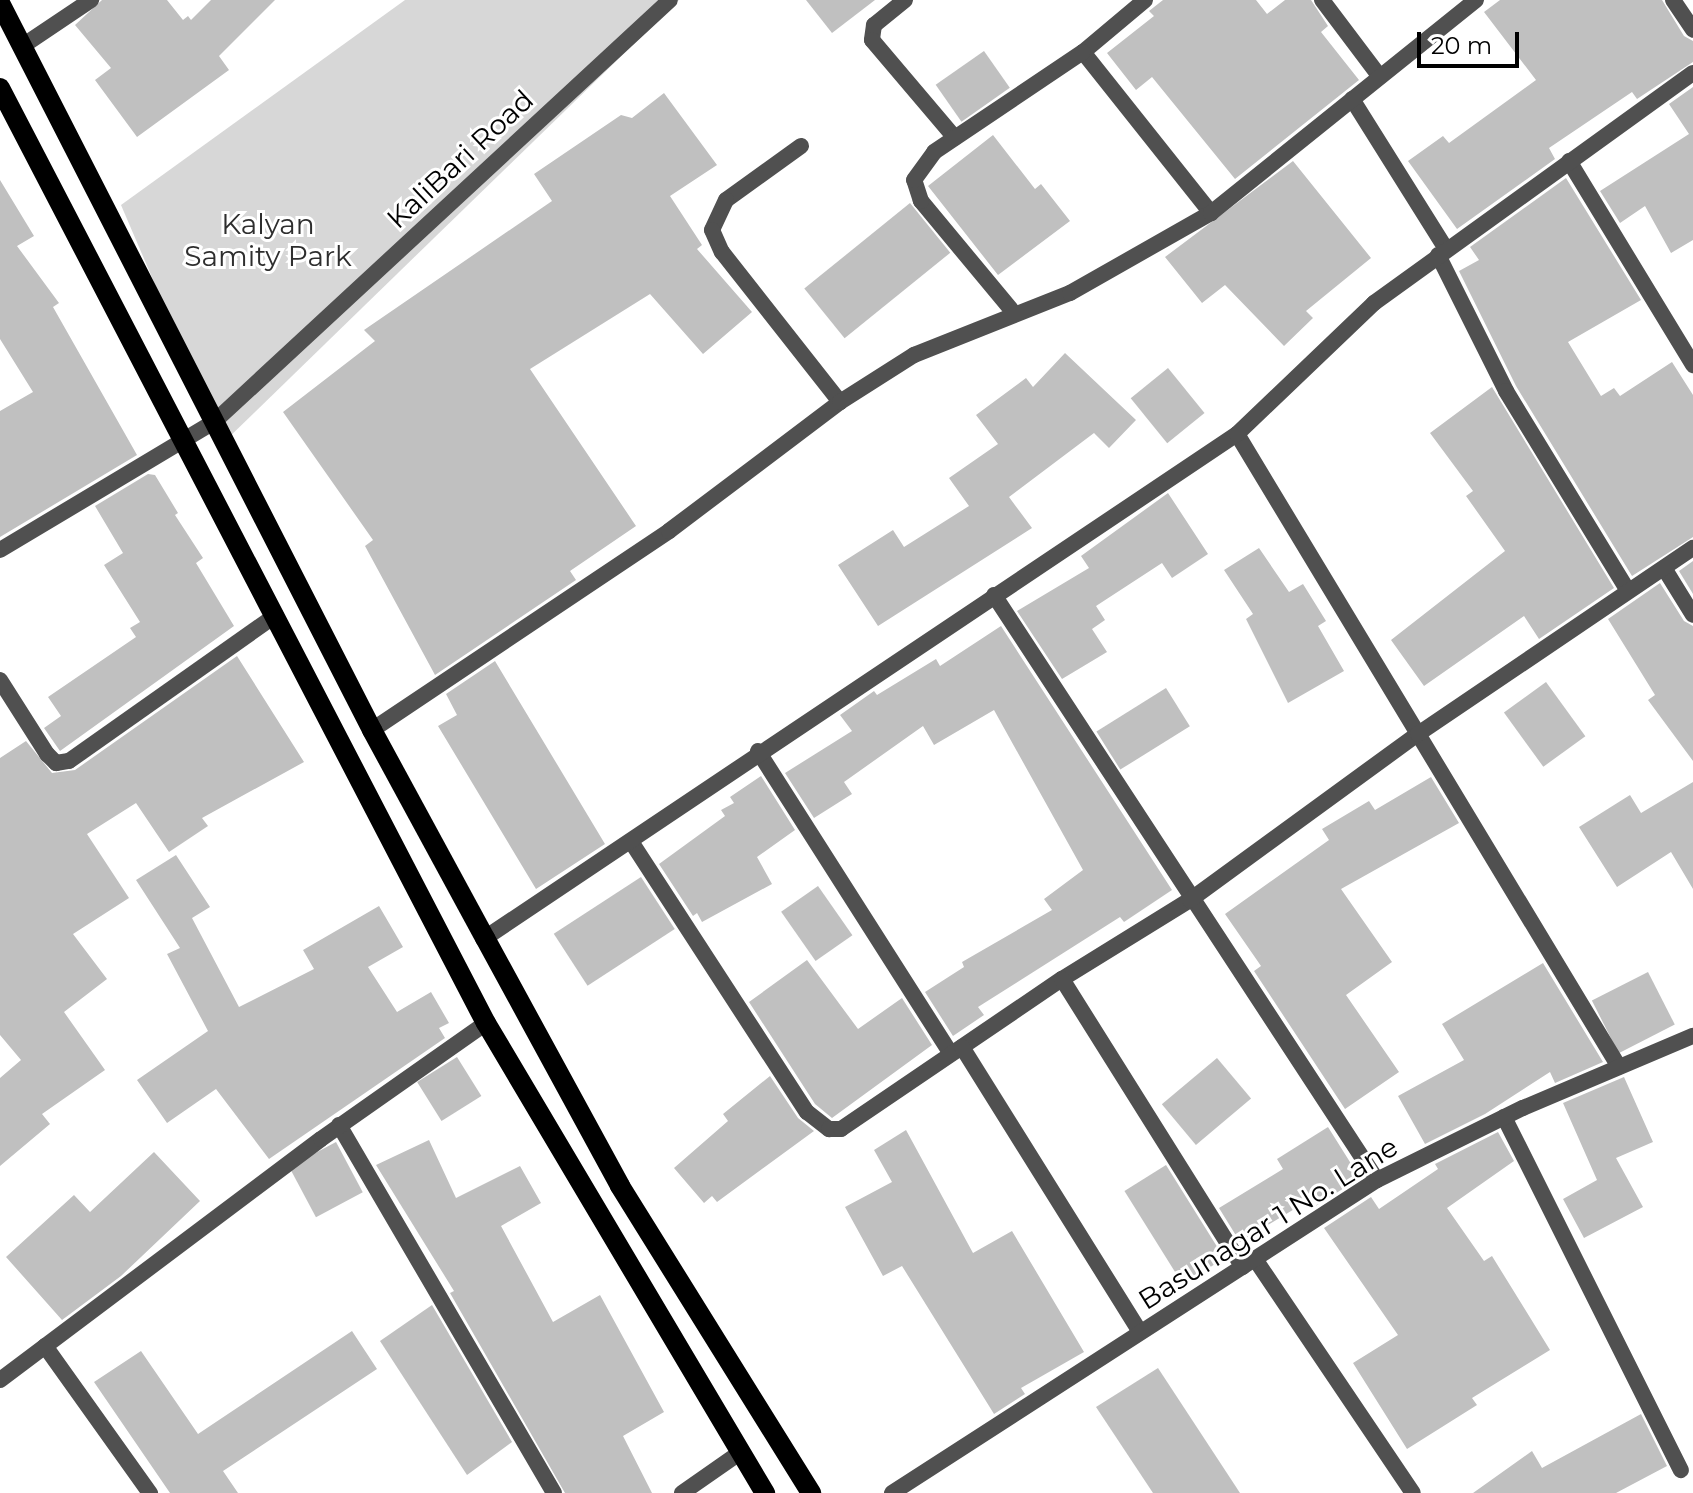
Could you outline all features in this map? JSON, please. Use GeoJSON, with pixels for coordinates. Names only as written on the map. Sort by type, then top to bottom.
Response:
{"type":"FeatureCollection","features":[{"type":"Feature","properties":{"kind":"main road"},"geometry":{"type":"LineString","coordinates":[[0,3],[372,730],[485,938],[620,1186],[811,1493]]}},
{"type":"Feature","properties":{"kind":"main road"},"geometry":{"type":"LineString","coordinates":[[0,88],[486,1023],[738,1454],[765,1493]]}},
{"type":"Feature","properties":{"kind":"street"},"geometry":{"type":"LineString","coordinates":[[24,45],[91,0]]}},
{"type":"Feature","properties":{"kind":"street","name":"KaliBari Road"},"geometry":{"type":"LineString","coordinates":[[0,550],[184,443],[214,422],[670,0]]}},
{"type":"Feature","properties":{"kind":"street"},"geometry":{"type":"LineString","coordinates":[[905,0],[874,25],[872,40],[955,138]]}},
{"type":"Feature","properties":{"kind":"street"},"geometry":{"type":"LineString","coordinates":[[1014,313],[921,201],[914,180],[919,167],[955,138],[1083,52],[1145,0]]}},
{"type":"Feature","properties":{"kind":"street"},"geometry":{"type":"LineString","coordinates":[[1322,0],[1380,77]]}},
{"type":"Feature","properties":{"kind":"street"},"geometry":{"type":"LineString","coordinates":[[372,730],[669,531],[840,402],[914,355],[1070,293],[1211,213],[1476,0]]}},
{"type":"Feature","properties":{"kind":"street"},"geometry":{"type":"LineString","coordinates":[[1673,0],[1693,30]]}},
{"type":"Feature","properties":{"kind":"street"},"geometry":{"type":"LineString","coordinates":[[1083,52],[1211,213]]}},
{"type":"Feature","properties":{"kind":"street"},"geometry":{"type":"LineString","coordinates":[[485,938],[632,843],[758,751],[1237,434],[1331,341],[1442,252],[1693,73]]}},
{"type":"Feature","properties":{"kind":"street"},"geometry":{"type":"LineString","coordinates":[[1352,99],[1442,252],[1506,391],[1627,589]]}},
{"type":"Feature","properties":{"kind":"street"},"geometry":{"type":"LineString","coordinates":[[801,146],[726,200],[712,230],[722,252],[840,402]]}},
{"type":"Feature","properties":{"kind":"street"},"geometry":{"type":"LineString","coordinates":[[1569,161],[1693,365]]}},
{"type":"Feature","properties":{"kind":"street"},"geometry":{"type":"LineString","coordinates":[[1237,434],[1619,1067]]}},
{"type":"Feature","properties":{"kind":"street"},"geometry":{"type":"LineString","coordinates":[[632,843],[807,1112],[829,1129],[841,1129],[1062,979],[1190,900],[1418,734],[1627,589],[1693,548]]}},
{"type":"Feature","properties":{"kind":"street"},"geometry":{"type":"LineString","coordinates":[[1664,568],[1693,615]]}},
{"type":"Feature","properties":{"kind":"street"},"geometry":{"type":"LineString","coordinates":[[994,595],[1190,900],[1377,1180]]}},
{"type":"Feature","properties":{"kind":"street"},"geometry":{"type":"LineString","coordinates":[[0,680],[47,754],[56,763],[69,761],[276,615]]}},
{"type":"Feature","properties":{"kind":"street"},"geometry":{"type":"LineString","coordinates":[[758,751],[1140,1332]]}},
{"type":"Feature","properties":{"kind":"street"},"geometry":{"type":"LineString","coordinates":[[1062,979],[1249,1263],[1413,1493]]}},
{"type":"Feature","properties":{"kind":"street"},"geometry":{"type":"LineString","coordinates":[[0,1380],[339,1125],[486,1023]]}},
{"type":"Feature","properties":{"kind":"street","name":"Basunagar 1 No. Lane"},"geometry":{"type":"LineString","coordinates":[[892,1493],[1377,1180],[1504,1117],[1693,1036]]}},
{"type":"Feature","properties":{"kind":"street"},"geometry":{"type":"LineString","coordinates":[[1504,1117],[1681,1470]]}},
{"type":"Feature","properties":{"kind":"street"},"geometry":{"type":"LineString","coordinates":[[339,1125],[554,1493]]}},
{"type":"Feature","properties":{"kind":"street"},"geometry":{"type":"LineString","coordinates":[[45,1346],[150,1493]]}},
{"type":"Feature","properties":{"kind":"street"},"geometry":{"type":"LineString","coordinates":[[682,1493],[738,1454]]}},
{"type":"Feature","properties":{"kind":"green space","name":"Kalyan Samity Park"},"geometry":{"type":"Polygon","coordinates":[[[405,0],[679,0],[223,443],[121,205],[405,0]]]}},
{"type":"Feature","properties":{"kind":"building"},"geometry":{"type":"Polygon","coordinates":[[[102,0],[167,0],[183,20],[188,16],[191,20],[211,0],[275,0],[219,56],[229,70],[137,137],[95,80],[111,68],[75,25],[102,0]]]}},
{"type":"Feature","properties":{"kind":"building"},"geometry":{"type":"Polygon","coordinates":[[[806,0],[875,0],[832,33],[806,0]]]}},
{"type":"Feature","properties":{"kind":"building"},"geometry":{"type":"Polygon","coordinates":[[[1163,0],[1256,0],[1267,14],[1285,0],[1311,0],[1328,26],[1321,32],[1359,80],[1235,179],[1152,77],[1136,90],[1107,53],[1154,16],[1149,11],[1163,0]]]}},
{"type":"Feature","properties":{"kind":"building"},"geometry":{"type":"Polygon","coordinates":[[[1500,0],[1662,0],[1684,36],[1693,41],[1693,62],[1637,99],[1632,92],[1549,148],[1555,159],[1457,229],[1408,161],[1443,136],[1449,143],[1536,80],[1484,12],[1500,0]]]}},
{"type":"Feature","properties":{"kind":"building"},"geometry":{"type":"Polygon","coordinates":[[[984,51],[1010,88],[961,122],[936,85],[984,51]]]}},
{"type":"Feature","properties":{"kind":"building"},"geometry":{"type":"Polygon","coordinates":[[[1693,87],[1693,240],[1671,253],[1645,206],[1620,223],[1600,191],[1689,134],[1669,104],[1693,87]]]}},
{"type":"Feature","properties":{"kind":"building"},"geometry":{"type":"Polygon","coordinates":[[[664,93],[717,165],[670,196],[702,245],[697,249],[752,312],[703,354],[650,294],[530,369],[636,526],[570,571],[576,580],[435,675],[365,546],[373,540],[283,412],[375,341],[364,330],[552,201],[534,174],[621,115],[632,118],[664,93]]]}},
{"type":"Feature","properties":{"kind":"building"},"geometry":{"type":"Polygon","coordinates":[[[993,135],[1035,189],[1041,184],[1070,221],[998,275],[928,186],[993,135]]]}},
{"type":"Feature","properties":{"kind":"building"},"geometry":{"type":"Polygon","coordinates":[[[1293,161],[1371,258],[1306,311],[1313,318],[1284,346],[1225,285],[1202,303],[1165,257],[1293,161]]]}},
{"type":"Feature","properties":{"kind":"building"},"geometry":{"type":"Polygon","coordinates":[[[1566,178],[1641,300],[1568,342],[1601,396],[1614,388],[1620,396],[1672,362],[1693,395],[1693,537],[1632,576],[1516,386],[1459,271],[1479,260],[1470,247],[1566,178]]]}},
{"type":"Feature","properties":{"kind":"building"},"geometry":{"type":"Polygon","coordinates":[[[0,180],[34,236],[17,246],[59,303],[53,307],[137,455],[0,537],[0,411],[33,392],[0,339],[0,180]]]}},
{"type":"Feature","properties":{"kind":"building"},"geometry":{"type":"Polygon","coordinates":[[[910,203],[950,253],[845,338],[804,289],[910,203]]]}},
{"type":"Feature","properties":{"kind":"building"},"geometry":{"type":"Polygon","coordinates":[[[1065,353],[1136,420],[1109,448],[1094,433],[1009,497],[1032,528],[878,626],[838,565],[893,530],[904,547],[969,506],[949,478],[998,444],[976,415],[1026,378],[1033,387],[1065,353]]]}},
{"type":"Feature","properties":{"kind":"building"},"geometry":{"type":"Polygon","coordinates":[[[1168,368],[1205,413],[1167,443],[1131,398],[1168,368]]]}},
{"type":"Feature","properties":{"kind":"building"},"geometry":{"type":"Polygon","coordinates":[[[1492,387],[1614,588],[1539,639],[1524,616],[1424,686],[1391,640],[1505,551],[1466,496],[1473,491],[1430,433],[1492,387]]]}},
{"type":"Feature","properties":{"kind":"building"},"geometry":{"type":"Polygon","coordinates":[[[148,474],[155,475],[178,513],[175,515],[203,558],[196,563],[234,626],[60,751],[44,728],[61,716],[48,697],[136,637],[130,628],[140,622],[104,565],[123,553],[95,506],[148,474]]]}},
{"type":"Feature","properties":{"kind":"building"},"geometry":{"type":"Polygon","coordinates":[[[1168,493],[1208,554],[1172,578],[1162,563],[1096,606],[1105,620],[1092,629],[1107,652],[1062,679],[1017,611],[1089,568],[1081,556],[1168,493]]]}},
{"type":"Feature","properties":{"kind":"building"},"geometry":{"type":"Polygon","coordinates":[[[1259,548],[1289,592],[1303,584],[1326,621],[1318,626],[1344,671],[1288,703],[1246,619],[1253,614],[1224,570],[1259,548]]]}},
{"type":"Feature","properties":{"kind":"building"},"geometry":{"type":"Polygon","coordinates":[[[1693,561],[1693,594],[1679,571],[1693,561]]]}},
{"type":"Feature","properties":{"kind":"building"},"geometry":{"type":"Polygon","coordinates":[[[1660,583],[1684,621],[1693,626],[1693,761],[1648,700],[1655,695],[1608,619],[1660,583]]]}},
{"type":"Feature","properties":{"kind":"building"},"geometry":{"type":"Polygon","coordinates":[[[1001,626],[1172,890],[1124,922],[1120,917],[978,1007],[984,1015],[953,1036],[925,992],[964,967],[962,962],[1052,910],[1044,899],[1083,870],[994,710],[934,745],[923,726],[844,782],[852,794],[814,818],[785,773],[852,731],[840,715],[874,691],[877,695],[936,659],[940,666],[1001,626]]]}},
{"type":"Feature","properties":{"kind":"building"},"geometry":{"type":"Polygon","coordinates":[[[237,656],[304,762],[202,818],[208,826],[169,852],[136,803],[87,834],[129,898],[73,934],[107,979],[64,1012],[105,1070],[42,1114],[50,1124],[0,1166],[0,1078],[21,1060],[0,1035],[0,758],[26,741],[52,773],[75,770],[237,656]]]}},
{"type":"Feature","properties":{"kind":"building"},"geometry":{"type":"Polygon","coordinates":[[[495,661],[605,844],[536,889],[438,726],[457,715],[446,694],[495,661]]]}},
{"type":"Feature","properties":{"kind":"building"},"geometry":{"type":"Polygon","coordinates":[[[1546,682],[1585,736],[1543,767],[1504,713],[1546,682]]]}},
{"type":"Feature","properties":{"kind":"building"},"geometry":{"type":"Polygon","coordinates":[[[1166,688],[1190,726],[1120,770],[1096,731],[1166,688]]]}},
{"type":"Feature","properties":{"kind":"building"},"geometry":{"type":"Polygon","coordinates":[[[761,776],[795,830],[757,857],[772,884],[702,922],[697,913],[693,916],[659,864],[725,816],[721,810],[734,803],[730,797],[761,776]]]}},
{"type":"Feature","properties":{"kind":"building"},"geometry":{"type":"Polygon","coordinates":[[[1431,777],[1459,823],[1341,889],[1392,962],[1346,995],[1399,1072],[1345,1109],[1254,971],[1261,966],[1225,914],[1329,840],[1322,829],[1369,801],[1375,810],[1431,777]]]}},
{"type":"Feature","properties":{"kind":"building"},"geometry":{"type":"Polygon","coordinates":[[[1693,782],[1693,889],[1671,852],[1617,887],[1579,827],[1630,795],[1641,813],[1693,782]]]}},
{"type":"Feature","properties":{"kind":"building"},"geometry":{"type":"Polygon","coordinates":[[[176,855],[210,907],[192,918],[239,1007],[314,969],[303,950],[379,906],[403,947],[368,967],[397,1012],[431,992],[449,1023],[439,1028],[445,1038],[269,1159],[216,1089],[167,1123],[137,1080],[208,1031],[167,954],[180,948],[136,880],[176,855]]]}},
{"type":"Feature","properties":{"kind":"building"},"geometry":{"type":"Polygon","coordinates":[[[641,877],[675,929],[588,986],[554,934],[641,877]]]}},
{"type":"Feature","properties":{"kind":"building"},"geometry":{"type":"Polygon","coordinates":[[[818,886],[852,935],[816,961],[781,912],[818,886]]]}},
{"type":"Feature","properties":{"kind":"building"},"geometry":{"type":"Polygon","coordinates":[[[807,960],[858,1029],[902,998],[932,1045],[832,1118],[815,1104],[749,1002],[807,960]]]}},
{"type":"Feature","properties":{"kind":"building"},"geometry":{"type":"Polygon","coordinates":[[[1543,963],[1603,1062],[1555,1083],[1550,1072],[1485,1114],[1425,1144],[1398,1096],[1464,1060],[1442,1024],[1543,963]]]}},
{"type":"Feature","properties":{"kind":"building"},"geometry":{"type":"Polygon","coordinates":[[[1648,972],[1675,1025],[1619,1053],[1592,1001],[1648,972]]]}},
{"type":"Feature","properties":{"kind":"building"},"geometry":{"type":"Polygon","coordinates":[[[457,1057],[481,1096],[442,1121],[417,1082],[457,1057]]]}},
{"type":"Feature","properties":{"kind":"building"},"geometry":{"type":"Polygon","coordinates":[[[1217,1058],[1251,1099],[1196,1145],[1162,1104],[1217,1058]]]}},
{"type":"Feature","properties":{"kind":"building"},"geometry":{"type":"Polygon","coordinates":[[[770,1076],[798,1118],[814,1131],[717,1202],[712,1196],[704,1203],[674,1168],[728,1121],[723,1114],[770,1076]]]}},
{"type":"Feature","properties":{"kind":"building"},"geometry":{"type":"Polygon","coordinates":[[[1624,1077],[1653,1142],[1616,1158],[1643,1207],[1584,1238],[1563,1199],[1597,1180],[1563,1103],[1624,1077]]]}},
{"type":"Feature","properties":{"kind":"building"},"geometry":{"type":"Polygon","coordinates":[[[1328,1127],[1360,1178],[1311,1209],[1306,1202],[1240,1242],[1219,1208],[1283,1169],[1277,1159],[1328,1127]]]}},
{"type":"Feature","properties":{"kind":"building"},"geometry":{"type":"Polygon","coordinates":[[[906,1130],[973,1253],[1012,1231],[1084,1352],[1021,1388],[1025,1394],[994,1414],[902,1266],[883,1276],[845,1207],[892,1182],[874,1150],[906,1130]]]}},
{"type":"Feature","properties":{"kind":"building"},"geometry":{"type":"Polygon","coordinates":[[[1498,1132],[1514,1161],[1447,1208],[1484,1261],[1492,1256],[1550,1350],[1472,1398],[1477,1405],[1407,1449],[1353,1363],[1398,1335],[1324,1228],[1371,1197],[1379,1209],[1438,1169],[1435,1164],[1498,1132]]]}},
{"type":"Feature","properties":{"kind":"building"},"geometry":{"type":"Polygon","coordinates":[[[429,1140],[456,1198],[520,1166],[541,1203],[501,1226],[553,1322],[600,1295],[664,1412],[623,1436],[652,1493],[565,1493],[450,1293],[454,1291],[376,1165],[429,1140]]]}},
{"type":"Feature","properties":{"kind":"building"},"geometry":{"type":"Polygon","coordinates":[[[336,1142],[363,1192],[316,1217],[289,1167],[336,1142]]]}},
{"type":"Feature","properties":{"kind":"building"},"geometry":{"type":"Polygon","coordinates":[[[154,1152],[200,1201],[121,1276],[62,1320],[6,1257],[74,1195],[90,1212],[154,1152]]]}},
{"type":"Feature","properties":{"kind":"building"},"geometry":{"type":"Polygon","coordinates":[[[1166,1165],[1224,1258],[1183,1284],[1124,1191],[1166,1165]]]}},
{"type":"Feature","properties":{"kind":"building"},"geometry":{"type":"Polygon","coordinates":[[[432,1305],[512,1442],[467,1475],[380,1341],[432,1305]]]}},
{"type":"Feature","properties":{"kind":"building"},"geometry":{"type":"Polygon","coordinates":[[[352,1331],[377,1369],[223,1471],[238,1493],[170,1493],[94,1382],[141,1351],[198,1434],[352,1331]]]}},
{"type":"Feature","properties":{"kind":"building"},"geometry":{"type":"Polygon","coordinates":[[[1158,1368],[1240,1493],[1153,1493],[1096,1407],[1158,1368]]]}},
{"type":"Feature","properties":{"kind":"building"},"geometry":{"type":"Polygon","coordinates":[[[1641,1414],[1667,1466],[1616,1493],[1473,1493],[1532,1451],[1542,1468],[1641,1414]]]}}]}
